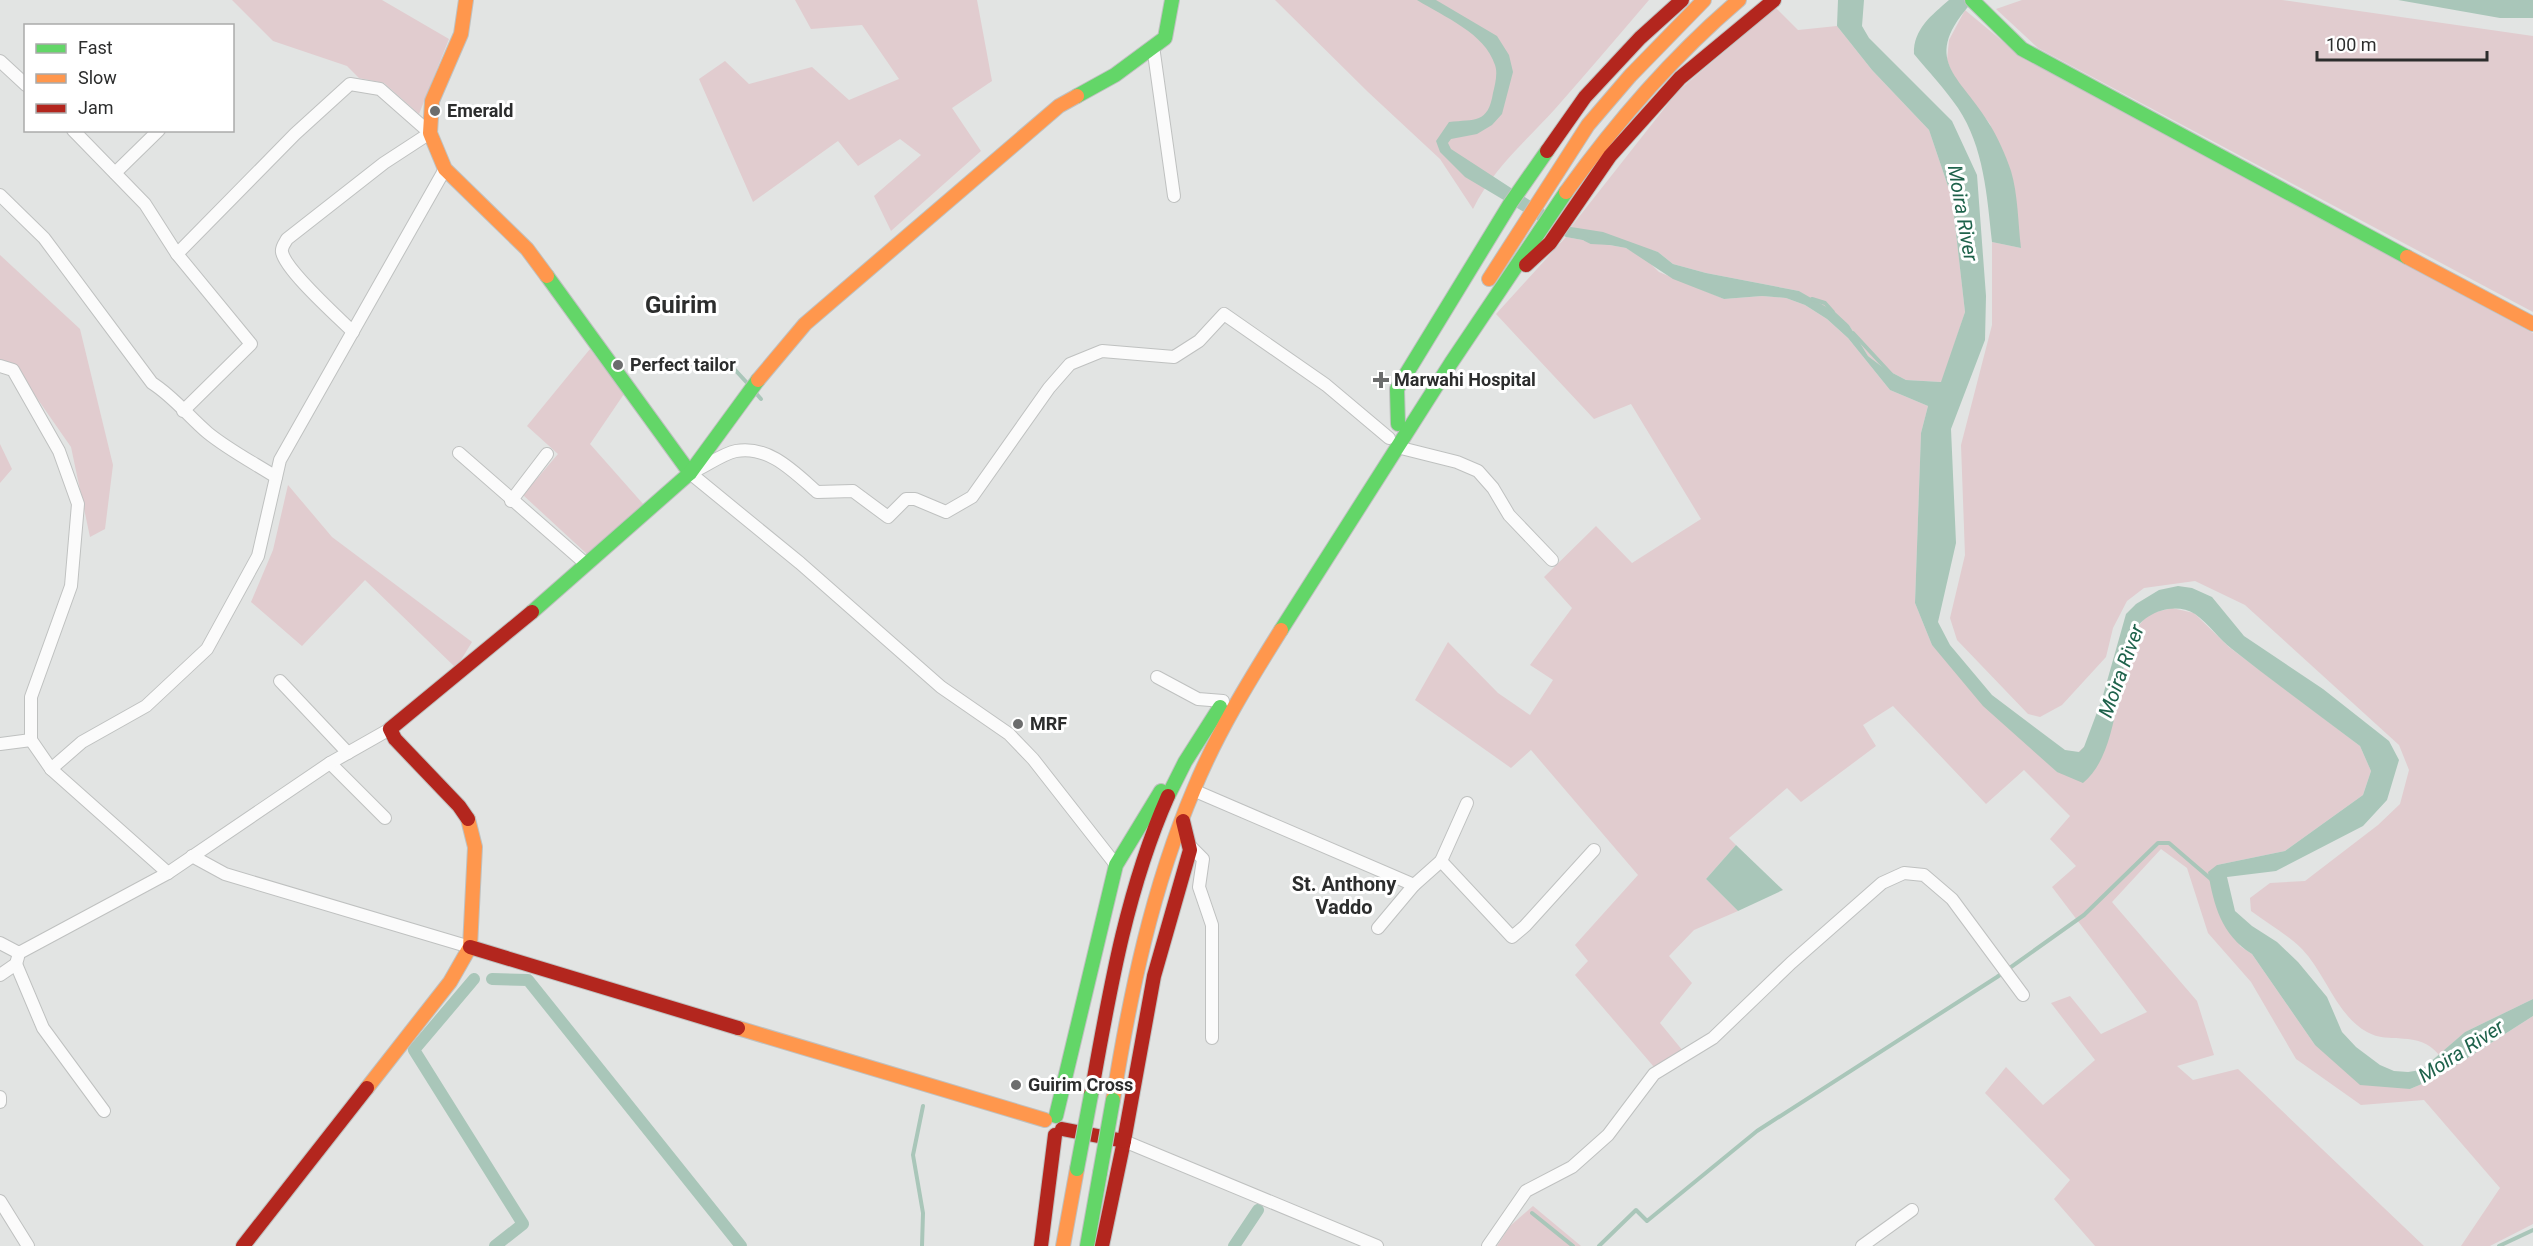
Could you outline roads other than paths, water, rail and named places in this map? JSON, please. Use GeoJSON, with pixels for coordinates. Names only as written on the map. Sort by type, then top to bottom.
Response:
{"type":"FeatureCollection","features":[{"type":"Feature","properties":{"kind":"main road"},"geometry":{"type":"LineString","coordinates":[[466,0],[461,34],[432,101],[430,134],[445,169],[527,249],[690,473]]}},
{"type":"Feature","properties":{"kind":"main road"},"geometry":{"type":"LineString","coordinates":[[243,1246],[450,982],[470,947],[475,847],[470,822],[459,806],[395,739],[390,729],[494,645],[690,473],[749,392],[805,324],[1059,106],[1115,75],[1165,38],[1169,6],[1172,0]]}},
{"type":"Feature","properties":{"kind":"main road"},"geometry":{"type":"LineString","coordinates":[[1087,1246],[1126,1014],[1163,880],[1183,821],[1194,790],[1224,725],[1393,443],[1398,424],[1397,389],[1510,204],[1585,97],[1640,38],[1682,0]]}},
{"type":"Feature","properties":{"kind":"main road"},"geometry":{"type":"LineString","coordinates":[[1398,424],[1588,125],[1630,76],[1704,0]]}},
{"type":"Feature","properties":{"kind":"main road"},"geometry":{"type":"LineString","coordinates":[[1063,1246],[1114,964],[1145,856],[1175,781],[1223,701],[1393,443],[1605,136],[1643,91],[1739,0]]}},
{"type":"Feature","properties":{"kind":"main road"},"geometry":{"type":"LineString","coordinates":[[1502,285],[1550,243],[1610,156],[1680,78],[1774,0]]}},
{"type":"Feature","properties":{"kind":"main road"},"geometry":{"type":"LineString","coordinates":[[1972,0],[2022,49],[2056,69],[2533,324]]}},
{"type":"Feature","properties":{"kind":"main road"},"geometry":{"type":"LineString","coordinates":[[1041,1246],[1055,1125],[1116,865],[1160,792],[1175,781]]}},
{"type":"Feature","properties":{"kind":"main road"},"geometry":{"type":"LineString","coordinates":[[1102,1246],[1154,976],[1191,847],[1183,821]]}},
{"type":"Feature","properties":{"kind":"main road"},"geometry":{"type":"LineString","coordinates":[[470,947],[1055,1125],[1124,1141]]}},
{"type":"Feature","properties":{"kind":"street"},"geometry":{"type":"LineString","coordinates":[[1153,46],[1174,196]]}},
{"type":"Feature","properties":{"kind":"street"},"geometry":{"type":"LineString","coordinates":[[0,61],[24,83]]}},
{"type":"Feature","properties":{"kind":"street"},"geometry":{"type":"LineString","coordinates":[[177,254],[295,134],[350,84],[381,89],[430,134],[384,163],[287,239],[282,248],[282,253],[296,274],[353,332]]}},
{"type":"Feature","properties":{"kind":"street"},"geometry":{"type":"LineString","coordinates":[[75,132],[145,204],[177,254],[251,344],[183,411]]}},
{"type":"Feature","properties":{"kind":"street"},"geometry":{"type":"LineString","coordinates":[[115,173],[157,132]]}},
{"type":"Feature","properties":{"kind":"street"},"geometry":{"type":"LineString","coordinates":[[51,769],[82,742],[146,705],[207,649],[258,556],[280,460],[445,169]]}},
{"type":"Feature","properties":{"kind":"street"},"geometry":{"type":"LineString","coordinates":[[0,195],[44,238],[152,383],[171,395],[183,411],[211,435],[276,477]]}},
{"type":"Feature","properties":{"kind":"street"},"geometry":{"type":"LineString","coordinates":[[1116,865],[1032,759],[1009,734],[941,687],[800,563],[690,473],[735,451],[762,452],[789,468],[817,492],[853,491],[888,517],[906,499],[915,499],[946,512],[972,497],[1049,388],[1070,364],[1102,351],[1173,357],[1199,341],[1224,314],[1326,385],[1393,443],[1457,462],[1478,471],[1493,488],[1509,515],[1552,560]]}},
{"type":"Feature","properties":{"kind":"street"},"geometry":{"type":"LineString","coordinates":[[0,366],[13,370],[58,451],[78,504],[71,586],[31,697],[31,740],[51,769],[168,873]]}},
{"type":"Feature","properties":{"kind":"street"},"geometry":{"type":"LineString","coordinates":[[459,453],[511,501],[586,564]]}},
{"type":"Feature","properties":{"kind":"street"},"geometry":{"type":"LineString","coordinates":[[511,501],[547,454]]}},
{"type":"Feature","properties":{"kind":"street"},"geometry":{"type":"LineString","coordinates":[[1157,677],[1198,699],[1223,701]]}},
{"type":"Feature","properties":{"kind":"street"},"geometry":{"type":"LineString","coordinates":[[280,681],[348,753]]}},
{"type":"Feature","properties":{"kind":"street"},"geometry":{"type":"LineString","coordinates":[[0,975],[17,959],[168,873],[330,763],[390,729]]}},
{"type":"Feature","properties":{"kind":"street"},"geometry":{"type":"LineString","coordinates":[[0,744],[31,740]]}},
{"type":"Feature","properties":{"kind":"street"},"geometry":{"type":"LineString","coordinates":[[330,763],[385,818]]}},
{"type":"Feature","properties":{"kind":"street"},"geometry":{"type":"LineString","coordinates":[[1194,790],[1414,885]]}},
{"type":"Feature","properties":{"kind":"street"},"geometry":{"type":"LineString","coordinates":[[1378,928],[1414,885],[1441,861],[1467,803]]}},
{"type":"Feature","properties":{"kind":"street"},"geometry":{"type":"LineString","coordinates":[[1191,847],[1203,859],[1199,887],[1212,925],[1212,1038]]}},
{"type":"Feature","properties":{"kind":"street"},"geometry":{"type":"LineString","coordinates":[[1441,861],[1512,937],[1525,926],[1594,849]]}},
{"type":"Feature","properties":{"kind":"street"},"geometry":{"type":"LineString","coordinates":[[192,856],[225,874],[470,947]]}},
{"type":"Feature","properties":{"kind":"street"},"geometry":{"type":"LineString","coordinates":[[1488,1246],[1526,1191],[1572,1167],[1608,1135],[1654,1074],[1713,1038],[1791,963],[1874,890],[1904,873],[1924,875],[1952,899],[2023,995]]}},
{"type":"Feature","properties":{"kind":"street"},"geometry":{"type":"LineString","coordinates":[[0,943],[17,959],[43,1028],[104,1111]]}},
{"type":"Feature","properties":{"kind":"street"},"geometry":{"type":"LineString","coordinates":[[0,1097],[0,1102]]}},
{"type":"Feature","properties":{"kind":"street"},"geometry":{"type":"LineString","coordinates":[[1124,1141],[1377,1246]]}},
{"type":"Feature","properties":{"kind":"street"},"geometry":{"type":"LineString","coordinates":[[0,1202],[28,1246]]}},
{"type":"Feature","properties":{"kind":"street"},"geometry":{"type":"LineString","coordinates":[[1862,1246],[1912,1210]]}},
{"type":"Feature","properties":{"kind":"water","name":"Moira River"},"geometry":{"type":"Polygon","coordinates":[[[1417,0],[1436,0],[1497,36],[1509,55],[1513,72],[1502,114],[1492,125],[1477,134],[1451,139],[1448,143],[1451,149],[1571,227],[1603,232],[1658,252],[1673,264],[1706,273],[1799,291],[1835,312],[1849,325],[1868,356],[1885,369],[1906,380],[1941,382],[1965,312],[1952,198],[1929,130],[1872,70],[1837,26],[1838,0],[1864,0],[1862,26],[1869,38],[1952,121],[1977,175],[1986,296],[1985,340],[1951,429],[1956,543],[1938,622],[1950,645],[1992,695],[2065,750],[2079,752],[2084,747],[2102,699],[2126,614],[2136,604],[2159,590],[2178,586],[2192,588],[2212,597],[2244,636],[2323,689],[2389,741],[2399,760],[2387,800],[2363,826],[2276,871],[2227,877],[2235,911],[2252,926],[2277,942],[2298,962],[2327,997],[2342,1032],[2356,1047],[2380,1065],[2394,1071],[2421,1070],[2465,1032],[2533,999],[2533,1016],[2436,1078],[2410,1089],[2360,1085],[2315,1045],[2252,954],[2233,938],[2226,928],[2216,908],[2208,872],[2217,865],[2285,851],[2363,795],[2371,771],[2360,746],[2232,649],[2195,614],[2177,608],[2149,616],[2135,630],[2126,655],[2110,736],[2095,770],[2083,783],[2057,772],[1983,706],[1932,645],[1915,603],[1921,433],[1928,406],[1890,390],[1848,338],[1827,319],[1805,305],[1786,298],[1762,296],[1724,299],[1673,279],[1626,248],[1566,237],[1465,177],[1440,152],[1436,141],[1449,122],[1473,120],[1484,115],[1488,110],[1495,83],[1495,65],[1490,54],[1473,35],[1417,0]]]}},
{"type":"Feature","properties":{"kind":"water"},"geometry":{"type":"Polygon","coordinates":[[[1949,0],[1974,0],[1957,21],[1949,38],[1947,53],[1950,66],[1957,79],[1990,125],[2007,159],[2015,189],[2021,248],[1992,242],[1983,172],[1974,139],[1958,108],[1914,54],[1920,30],[1930,17],[1949,0]]]}},
{"type":"Feature","properties":{"kind":"water"},"geometry":{"type":"Polygon","coordinates":[[[2398,0],[2533,0],[2533,18],[2500,18],[2398,0]]]}},
{"type":"Feature","properties":{"kind":"water"},"geometry":{"type":"Polygon","coordinates":[[[1736,845],[1783,890],[1738,911],[1706,879],[1736,845]]]}},
{"type":"Feature","properties":{"kind":"waterway"},"geometry":{"type":"LineString","coordinates":[[1585,239],[1591,242],[1610,243]]}},
{"type":"Feature","properties":{"kind":"waterway"},"geometry":{"type":"LineString","coordinates":[[1812,299],[1825,303],[1833,312]]}},
{"type":"Feature","properties":{"kind":"waterway"},"geometry":{"type":"LineString","coordinates":[[1853,333],[1891,374]]}},
{"type":"Feature","properties":{"kind":"waterway"},"geometry":{"type":"LineString","coordinates":[[726,360],[749,385]]}},
{"type":"Feature","properties":{"kind":"waterway"},"geometry":{"type":"LineString","coordinates":[[754,391],[761,399]]}},
{"type":"Feature","properties":{"kind":"waterway"},"geometry":{"type":"LineString","coordinates":[[1599,1246],[1636,1210],[1647,1221],[1757,1131],[1997,977],[2084,915],[2158,843],[2169,843],[2212,880]]}},
{"type":"Feature","properties":{"kind":"waterway"},"geometry":{"type":"LineString","coordinates":[[474,979],[414,1050],[523,1224],[495,1246]]}},
{"type":"Feature","properties":{"kind":"waterway"},"geometry":{"type":"LineString","coordinates":[[492,979],[528,980],[741,1246]]}},
{"type":"Feature","properties":{"kind":"waterway"},"geometry":{"type":"LineString","coordinates":[[922,1246],[923,1213],[913,1155],[923,1106]]}},
{"type":"Feature","properties":{"kind":"waterway"},"geometry":{"type":"LineString","coordinates":[[1234,1246],[1258,1210]]}},
{"type":"Feature","properties":{"kind":"waterway"},"geometry":{"type":"LineString","coordinates":[[1532,1213],[1573,1246]]}},
{"type":"Feature","properties":{"kind":"waterway"},"geometry":{"type":"LineString","coordinates":[[2499,1246],[2533,1230]]}},
{"type":"Feature","properties":{"kind":"place","name":"Emerald"},"geometry":{"type":"Point","coordinates":[435,111]}},
{"type":"Feature","properties":{"kind":"place","name":"Perfect tailor"},"geometry":{"type":"Point","coordinates":[618,365]}},
{"type":"Feature","properties":{"kind":"place","name":"Marwahi Hospital"},"geometry":{"type":"Point","coordinates":[1381,380]}},
{"type":"Feature","properties":{"kind":"place","name":"MRF"},"geometry":{"type":"Point","coordinates":[1018,724]}},
{"type":"Feature","properties":{"kind":"place","name":"Guirim Cross"},"geometry":{"type":"Point","coordinates":[1016,1085]}},
{"type":"Feature","properties":{"kind":"district","name":"Guirim"},"geometry":{"type":"Point","coordinates":[681,305]}},
{"type":"Feature","properties":{"kind":"district","name":"St. Anthony Vaddo"},"geometry":{"type":"Point","coordinates":[1344,896]}}]}
